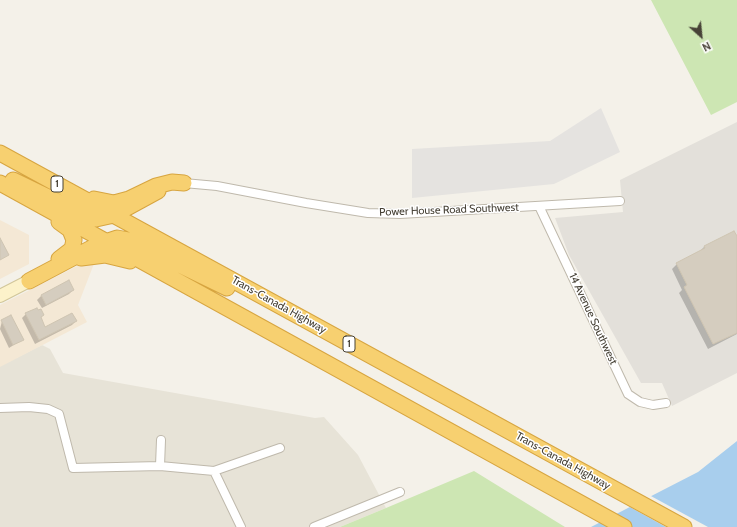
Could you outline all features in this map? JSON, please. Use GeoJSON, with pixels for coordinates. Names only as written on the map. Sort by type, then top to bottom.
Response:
{"type":"FeatureCollection","features":[{"type":"Feature","properties":{"kind":"highway","name":"Trans-Canada Highway"},"geometry":{"type":"LineString","coordinates":[[0,153],[684,527]]}},
{"type":"Feature","properties":{"kind":"highway"},"geometry":{"type":"LineString","coordinates":[[0,173],[91,218],[102,219],[114,215],[158,191],[184,183]]}},
{"type":"Feature","properties":{"kind":"highway"},"geometry":{"type":"LineString","coordinates":[[72,192],[101,201],[114,203],[129,199],[156,186],[172,182],[184,183]]}},
{"type":"Feature","properties":{"kind":"highway"},"geometry":{"type":"LineString","coordinates":[[0,183],[624,527]]}},
{"type":"Feature","properties":{"kind":"highway"},"geometry":{"type":"LineString","coordinates":[[0,187],[63,224],[73,235],[74,244],[68,253],[29,281]]}},
{"type":"Feature","properties":{"kind":"highway"},"geometry":{"type":"LineString","coordinates":[[151,235],[142,224],[139,213],[145,202],[158,191]]}},
{"type":"Feature","properties":{"kind":"highway"},"geometry":{"type":"LineString","coordinates":[[29,281],[105,241],[118,238],[128,240],[252,300],[307,321]]}},
{"type":"Feature","properties":{"kind":"highway"},"geometry":{"type":"LineString","coordinates":[[29,281],[70,262],[99,255],[118,257],[161,272]]}},
{"type":"Feature","properties":{"kind":"street","name":"Power House Road Southwest"},"geometry":{"type":"LineString","coordinates":[[184,183],[217,186],[368,213],[400,214],[620,201]]}},
{"type":"Feature","properties":{"kind":"street","name":"14 Avenue Southwest"},"geometry":{"type":"LineString","coordinates":[[539,206],[628,394],[640,402],[653,405],[666,403]]}},
{"type":"Feature","properties":{"kind":"street"},"geometry":{"type":"LineString","coordinates":[[0,296],[29,281]]}},
{"type":"Feature","properties":{"kind":"street"},"geometry":{"type":"LineString","coordinates":[[0,408],[29,406],[48,409],[59,414],[73,468],[160,466],[214,471],[280,448]]}},
{"type":"Feature","properties":{"kind":"street"},"geometry":{"type":"LineString","coordinates":[[160,466],[161,440]]}},
{"type":"Feature","properties":{"kind":"street"},"geometry":{"type":"LineString","coordinates":[[214,471],[241,527]]}},
{"type":"Feature","properties":{"kind":"street"},"geometry":{"type":"LineString","coordinates":[[314,527],[400,492]]}},
{"type":"Feature","properties":{"kind":"shaded area"},"geometry":{"type":"Polygon","coordinates":[[[601,108],[620,152],[554,184],[412,198],[412,149],[550,141],[601,108]]]}},
{"type":"Feature","properties":{"kind":"shaded area"},"geometry":{"type":"Polygon","coordinates":[[[737,122],[737,373],[672,406],[662,383],[641,383],[569,255],[555,218],[623,212],[620,180],[737,122]]]}},
{"type":"Feature","properties":{"kind":"shaded area"},"geometry":{"type":"Polygon","coordinates":[[[0,220],[29,235],[29,264],[0,279],[0,220]]]}},
{"type":"Feature","properties":{"kind":"shaded area"},"geometry":{"type":"Polygon","coordinates":[[[97,256],[78,305],[87,322],[0,367],[0,305],[97,256]]]}},
{"type":"Feature","properties":{"kind":"shaded area"},"geometry":{"type":"Polygon","coordinates":[[[42,345],[50,349],[63,373],[315,418],[324,417],[358,455],[386,508],[340,527],[0,527],[0,366],[42,345]]]}},
{"type":"Feature","properties":{"kind":"green space"},"geometry":{"type":"Polygon","coordinates":[[[651,0],[737,0],[737,102],[711,115],[651,0]]]}},
{"type":"Feature","properties":{"kind":"green space"},"geometry":{"type":"Polygon","coordinates":[[[474,471],[565,527],[340,527],[386,508],[474,471]]]}},
{"type":"Feature","properties":{"kind":"water"},"geometry":{"type":"Polygon","coordinates":[[[737,441],[737,527],[591,527],[698,472],[737,441]]]}},
{"type":"Feature","properties":{"kind":"pier"},"geometry":{"type":"Polygon","coordinates":[[[649,495],[708,527],[666,527],[628,506],[649,495]]]}},
{"type":"Feature","properties":{"kind":"building"},"geometry":{"type":"Polygon","coordinates":[[[734,231],[737,236],[737,333],[713,344],[684,287],[687,285],[676,263],[705,248],[704,246],[734,231]]]}},
{"type":"Feature","properties":{"kind":"building"},"geometry":{"type":"Polygon","coordinates":[[[0,238],[9,255],[0,260],[0,238]]]}},
{"type":"Feature","properties":{"kind":"building"},"geometry":{"type":"Polygon","coordinates":[[[69,280],[74,290],[46,305],[41,295],[69,280]]]}},
{"type":"Feature","properties":{"kind":"building"},"geometry":{"type":"Polygon","coordinates":[[[37,308],[38,310],[41,309],[44,315],[41,317],[45,327],[72,313],[77,321],[39,340],[25,313],[37,308]]]}},
{"type":"Feature","properties":{"kind":"building"},"geometry":{"type":"Polygon","coordinates":[[[11,315],[24,340],[13,345],[1,320],[11,315]]]}}]}
